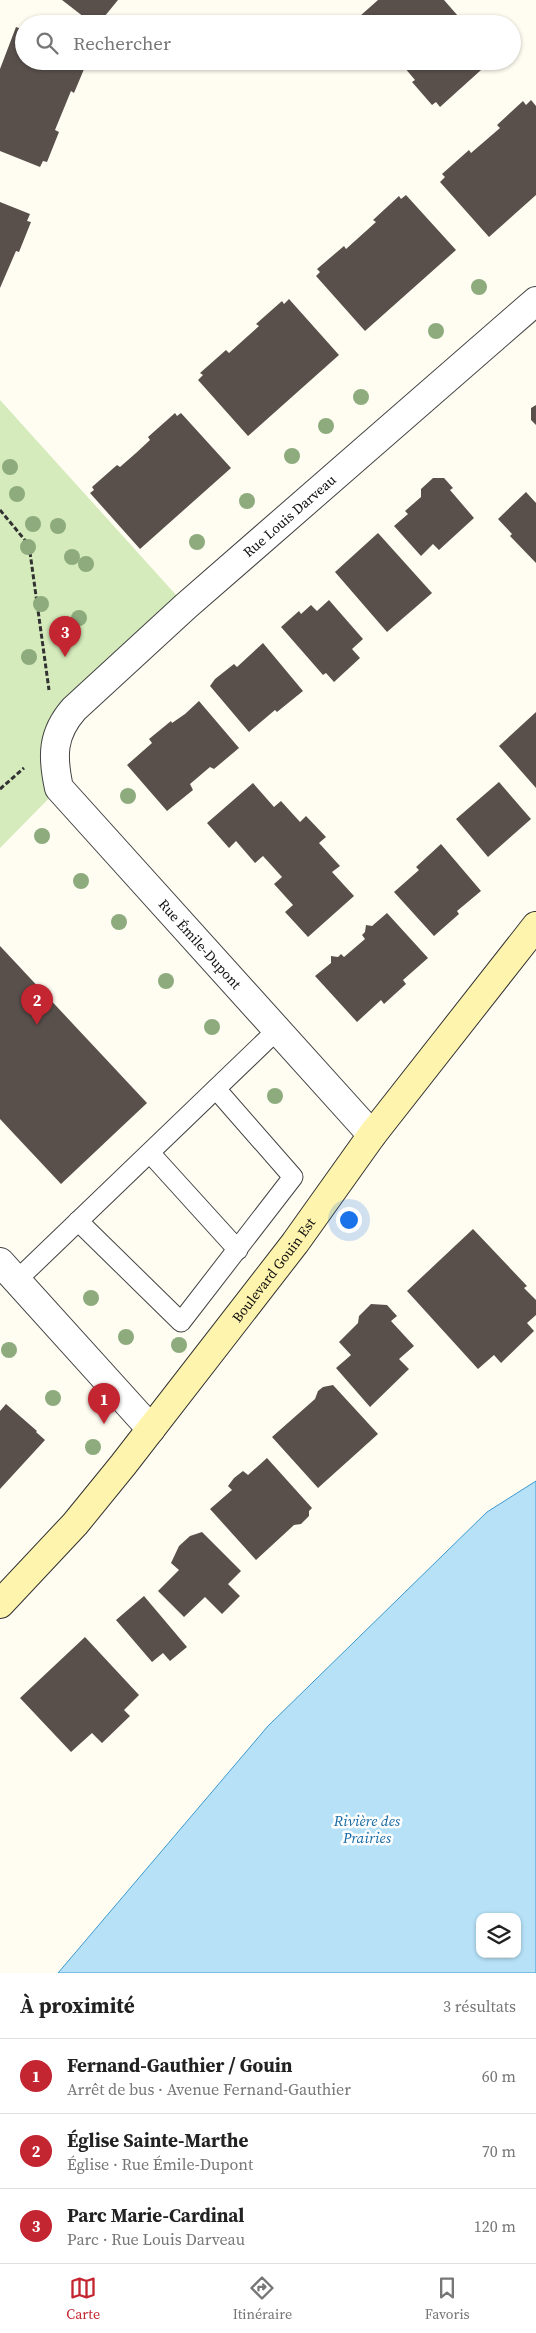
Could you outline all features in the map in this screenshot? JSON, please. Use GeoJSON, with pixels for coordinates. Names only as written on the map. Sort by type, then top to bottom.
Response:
{"type":"FeatureCollection","features":[{"type":"Feature","properties":{"kind":"street","name":"Rue Louis Darveau"},"geometry":{"type":"LineString","coordinates":[[56,741],[62,722],[123,664],[536,301]]}},
{"type":"Feature","properties":{"kind":"street","name":"Rue Émile-Dupont"},"geometry":{"type":"LineString","coordinates":[[56,741],[54,766],[59,788],[372,1135]]}},
{"type":"Feature","properties":{"kind":"street","name":"Boulevard Gouin Est"},"geometry":{"type":"LineString","coordinates":[[0,1604],[75,1524],[151,1429],[295,1243],[372,1135],[536,926]]}},
{"type":"Feature","properties":{"kind":"street"},"geometry":{"type":"LineString","coordinates":[[8,1271],[151,1429]]}},
{"type":"Feature","properties":{"kind":"lane"},"geometry":{"type":"LineString","coordinates":[[8,1271],[78,1221],[278,1030]]}},
{"type":"Feature","properties":{"kind":"lane"},"geometry":{"type":"LineString","coordinates":[[78,1221],[181,1322],[293,1177],[216,1089]]}},
{"type":"Feature","properties":{"kind":"lane"},"geometry":{"type":"LineString","coordinates":[[150,1153],[238,1250]]}},
{"type":"Feature","properties":{"kind":"path"},"geometry":{"type":"LineString","coordinates":[[0,510],[29,546],[49,692]]}},
{"type":"Feature","properties":{"kind":"green space"},"geometry":{"type":"Polygon","coordinates":[[[0,400],[186,606],[74,709],[59,788],[0,848],[0,400]]]}},
{"type":"Feature","properties":{"kind":"water","name":"Rivière des Prairies"},"geometry":{"type":"Polygon","coordinates":[[[536,1481],[536,1973],[58,1973],[268,1726],[487,1512],[536,1481]]]}},
{"type":"Feature","properties":{"kind":"building"},"geometry":{"type":"Polygon","coordinates":[[[62,0],[118,0],[106,15],[81,15],[62,0]]]}},
{"type":"Feature","properties":{"kind":"building"},"geometry":{"type":"Polygon","coordinates":[[[378,0],[444,0],[457,15],[361,15],[378,0]]]}},
{"type":"Feature","properties":{"kind":"building"},"geometry":{"type":"Polygon","coordinates":[[[15,30],[15,70],[84,70],[74,93],[71,91],[55,130],[59,132],[47,162],[43,161],[40,167],[0,151],[0,69],[15,30]]]}},
{"type":"Feature","properties":{"kind":"building"},"geometry":{"type":"Polygon","coordinates":[[[407,70],[481,70],[440,107],[436,102],[432,105],[412,82],[415,80],[407,70]]]}},
{"type":"Feature","properties":{"kind":"building"},"geometry":{"type":"Polygon","coordinates":[[[531,100],[536,106],[536,195],[489,237],[440,182],[445,177],[442,174],[469,150],[471,153],[500,128],[497,125],[523,101],[526,105],[531,100]]]}},
{"type":"Feature","properties":{"kind":"building"},"geometry":{"type":"Polygon","coordinates":[[[406,195],[456,250],[365,331],[316,276],[320,272],[317,269],[344,246],[346,249],[376,222],[373,220],[399,196],[401,199],[406,195]]]}},
{"type":"Feature","properties":{"kind":"building"},"geometry":{"type":"Polygon","coordinates":[[[0,202],[30,214],[27,221],[31,222],[19,252],[16,251],[0,288],[0,202]]]}},
{"type":"Feature","properties":{"kind":"building"},"geometry":{"type":"Polygon","coordinates":[[[289,299],[339,355],[248,436],[198,380],[203,375],[200,373],[226,350],[229,353],[259,326],[256,324],[282,301],[284,304],[289,299]]]}},
{"type":"Feature","properties":{"kind":"building"},"geometry":{"type":"Polygon","coordinates":[[[536,405],[536,425],[531,420],[531,408],[536,405]]]}},
{"type":"Feature","properties":{"kind":"building"},"geometry":{"type":"Polygon","coordinates":[[[175,413],[177,416],[181,413],[231,468],[140,549],[90,493],[94,490],[92,487],[117,465],[120,467],[136,453],[150,440],[148,437],[175,413]]]}},
{"type":"Feature","properties":{"kind":"building"},"geometry":{"type":"Polygon","coordinates":[[[433,478],[444,478],[453,488],[450,490],[474,518],[439,550],[433,544],[421,556],[394,526],[408,514],[405,511],[421,497],[421,489],[433,478]]]}},
{"type":"Feature","properties":{"kind":"building"},"geometry":{"type":"Polygon","coordinates":[[[526,492],[536,503],[536,563],[510,536],[512,534],[498,519],[526,492]]]}},
{"type":"Feature","properties":{"kind":"building"},"geometry":{"type":"Polygon","coordinates":[[[378,533],[432,593],[387,632],[335,572],[378,533]]]}},
{"type":"Feature","properties":{"kind":"building"},"geometry":{"type":"Polygon","coordinates":[[[329,600],[363,639],[352,649],[360,658],[334,682],[326,673],[323,675],[281,627],[299,611],[301,614],[311,605],[317,611],[329,600]]]}},
{"type":"Feature","properties":{"kind":"building"},"geometry":{"type":"Polygon","coordinates":[[[263,643],[303,691],[277,712],[275,710],[249,732],[210,686],[215,679],[234,664],[237,667],[263,643]]]}},
{"type":"Feature","properties":{"kind":"building"},"geometry":{"type":"Polygon","coordinates":[[[199,701],[239,748],[214,769],[210,767],[190,784],[193,790],[167,811],[127,765],[152,743],[149,739],[171,721],[172,723],[185,714],[199,701]]]}},
{"type":"Feature","properties":{"kind":"building"},"geometry":{"type":"Polygon","coordinates":[[[536,712],[536,788],[499,746],[536,712]]]}},
{"type":"Feature","properties":{"kind":"building"},"geometry":{"type":"Polygon","coordinates":[[[499,782],[531,819],[488,857],[456,819],[499,782]]]}},
{"type":"Feature","properties":{"kind":"building"},"geometry":{"type":"Polygon","coordinates":[[[253,783],[274,807],[281,801],[300,822],[306,816],[326,837],[319,843],[340,866],[332,872],[354,896],[308,937],[285,912],[293,905],[274,884],[282,877],[263,856],[255,863],[236,841],[229,848],[207,823],[253,783]]]}},
{"type":"Feature","properties":{"kind":"building"},"geometry":{"type":"Polygon","coordinates":[[[441,844],[481,891],[457,911],[459,914],[434,936],[394,892],[419,870],[416,867],[441,844]]]}},
{"type":"Feature","properties":{"kind":"building"},"geometry":{"type":"Polygon","coordinates":[[[387,913],[428,958],[403,980],[406,984],[384,1004],[381,1000],[357,1022],[315,976],[331,963],[331,956],[338,957],[341,954],[344,957],[365,939],[362,935],[365,932],[366,925],[372,926],[387,913]]]}},
{"type":"Feature","properties":{"kind":"building"},"geometry":{"type":"Polygon","coordinates":[[[0,946],[147,1103],[61,1184],[0,1119],[0,946]]]}},
{"type":"Feature","properties":{"kind":"building"},"geometry":{"type":"Polygon","coordinates":[[[473,1229],[527,1286],[524,1288],[536,1300],[536,1315],[527,1323],[534,1331],[501,1363],[494,1355],[478,1369],[407,1291],[473,1229]]]}},
{"type":"Feature","properties":{"kind":"building"},"geometry":{"type":"Polygon","coordinates":[[[371,1304],[387,1305],[397,1316],[391,1321],[414,1346],[399,1359],[409,1369],[370,1407],[336,1368],[351,1355],[339,1342],[358,1323],[359,1316],[371,1304]]]}},
{"type":"Feature","properties":{"kind":"building"},"geometry":{"type":"Polygon","coordinates":[[[333,1385],[378,1434],[318,1488],[272,1437],[315,1399],[318,1391],[323,1387],[333,1385]]]}},
{"type":"Feature","properties":{"kind":"building"},"geometry":{"type":"Polygon","coordinates":[[[6,1404],[45,1440],[0,1489],[0,1411],[6,1404]]]}},
{"type":"Feature","properties":{"kind":"building"},"geometry":{"type":"Polygon","coordinates":[[[267,1458],[312,1508],[309,1511],[309,1516],[301,1524],[294,1525],[256,1560],[210,1509],[232,1490],[228,1486],[234,1478],[243,1471],[248,1475],[267,1458]]]}},
{"type":"Feature","properties":{"kind":"building"},"geometry":{"type":"Polygon","coordinates":[[[202,1532],[241,1571],[228,1584],[240,1596],[222,1614],[205,1597],[184,1617],[158,1591],[179,1570],[171,1563],[179,1546],[190,1536],[202,1532]]]}},
{"type":"Feature","properties":{"kind":"building"},"geometry":{"type":"Polygon","coordinates":[[[144,1596],[187,1647],[170,1661],[163,1653],[152,1662],[116,1620],[144,1596]]]}},
{"type":"Feature","properties":{"kind":"building"},"geometry":{"type":"Polygon","coordinates":[[[85,1637],[139,1695],[124,1710],[130,1716],[102,1743],[92,1733],[71,1752],[20,1698],[85,1637]]]}},
{"type":"Feature","properties":{"kind":"place","name":"Parc Marie-Cardinal"},"geometry":{"type":"Point","coordinates":[65,657]}},
{"type":"Feature","properties":{"kind":"place","name":"Église Sainte-Marthe"},"geometry":{"type":"Point","coordinates":[37,1025]}},
{"type":"Feature","properties":{"kind":"place","name":"Fernand-Gauthier / Gouin"},"geometry":{"type":"Point","coordinates":[104,1424]}}]}
